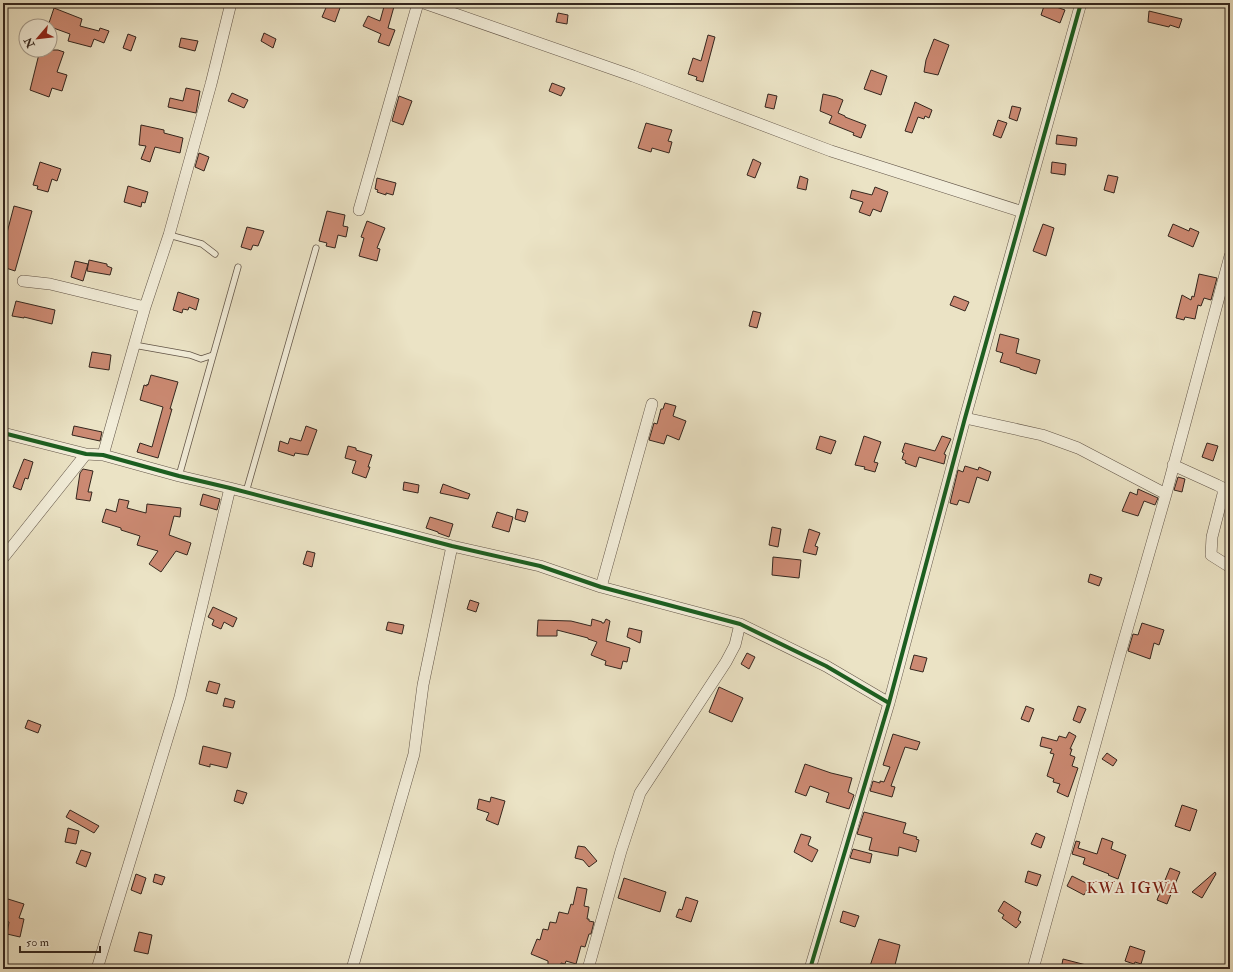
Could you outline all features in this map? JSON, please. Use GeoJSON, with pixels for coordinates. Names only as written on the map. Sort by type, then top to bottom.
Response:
{"type":"FeatureCollection","features":[{"type":"Feature","properties":{"kind":"street"},"geometry":{"type":"LineString","coordinates":[[103,455],[145,307],[169,235],[211,84],[231,3]]}},
{"type":"Feature","properties":{"kind":"street"},"geometry":{"type":"LineString","coordinates":[[359,210],[418,3]]}},
{"type":"Feature","properties":{"kind":"street"},"geometry":{"type":"LineString","coordinates":[[424,3],[633,76],[831,151],[1023,212]]}},
{"type":"Feature","properties":{"kind":"street"},"geometry":{"type":"LineString","coordinates":[[810,969],[889,703],[965,418],[1081,3]]}},
{"type":"Feature","properties":{"kind":"street"},"geometry":{"type":"LineString","coordinates":[[1034,969],[1120,654],[1166,494],[1230,256]]}},
{"type":"Feature","properties":{"kind":"street"},"geometry":{"type":"LineString","coordinates":[[23,281],[50,284],[145,307]]}},
{"type":"Feature","properties":{"kind":"street"},"geometry":{"type":"LineString","coordinates":[[601,587],[652,404]]}},
{"type":"Feature","properties":{"kind":"street"},"geometry":{"type":"LineString","coordinates":[[965,418],[1042,435],[1078,448],[1166,494]]}},
{"type":"Feature","properties":{"kind":"street"},"geometry":{"type":"LineString","coordinates":[[3,433],[86,454],[103,455],[452,546],[540,566],[601,587],[740,624],[826,666],[889,703]]}},
{"type":"Feature","properties":{"kind":"street"},"geometry":{"type":"LineString","coordinates":[[3,558],[86,454]]}},
{"type":"Feature","properties":{"kind":"street"},"geometry":{"type":"LineString","coordinates":[[1173,465],[1223,488],[1223,494],[1212,537],[1211,554],[1230,567]]}},
{"type":"Feature","properties":{"kind":"street"},"geometry":{"type":"LineString","coordinates":[[97,969],[180,697],[230,488]]}},
{"type":"Feature","properties":{"kind":"street"},"geometry":{"type":"LineString","coordinates":[[352,969],[414,754],[423,685],[452,546]]}},
{"type":"Feature","properties":{"kind":"street"},"geometry":{"type":"LineString","coordinates":[[588,969],[621,851],[640,793],[726,662],[735,645],[740,624]]}},
{"type":"Feature","properties":{"kind":"lane"},"geometry":{"type":"LineString","coordinates":[[169,235],[202,244],[215,254]]}},
{"type":"Feature","properties":{"kind":"lane"},"geometry":{"type":"LineString","coordinates":[[246,492],[316,248]]}},
{"type":"Feature","properties":{"kind":"lane"},"geometry":{"type":"LineString","coordinates":[[179,476],[238,267]]}},
{"type":"Feature","properties":{"kind":"lane"},"geometry":{"type":"LineString","coordinates":[[134,345],[190,355],[201,359],[213,355]]}},
{"type":"Feature","properties":{"kind":"building"},"geometry":{"type":"Polygon","coordinates":[[[328,3],[337,3],[341,5],[335,22],[322,17],[328,3]]]}},
{"type":"Feature","properties":{"kind":"building"},"geometry":{"type":"Polygon","coordinates":[[[385,3],[395,3],[388,28],[395,30],[389,46],[378,42],[381,34],[363,26],[368,16],[380,21],[385,3]]]}},
{"type":"Feature","properties":{"kind":"building"},"geometry":{"type":"Polygon","coordinates":[[[1045,3],[1065,10],[1060,23],[1041,15],[1045,3]]]}},
{"type":"Feature","properties":{"kind":"building"},"geometry":{"type":"Polygon","coordinates":[[[54,8],[82,19],[80,26],[99,31],[100,28],[109,31],[104,43],[94,39],[91,47],[68,41],[70,34],[58,30],[58,18],[51,18],[54,8]]]}},
{"type":"Feature","properties":{"kind":"building"},"geometry":{"type":"Polygon","coordinates":[[[1149,11],[1182,19],[1179,28],[1170,25],[1169,27],[1148,22],[1149,11]]]}},
{"type":"Feature","properties":{"kind":"building"},"geometry":{"type":"Polygon","coordinates":[[[558,13],[568,15],[567,24],[556,22],[558,13]]]}},
{"type":"Feature","properties":{"kind":"building"},"geometry":{"type":"Polygon","coordinates":[[[264,33],[276,39],[273,48],[261,41],[264,33]]]}},
{"type":"Feature","properties":{"kind":"building"},"geometry":{"type":"Polygon","coordinates":[[[128,34],[136,37],[131,51],[123,48],[128,34]]]}},
{"type":"Feature","properties":{"kind":"building"},"geometry":{"type":"Polygon","coordinates":[[[708,35],[715,37],[703,82],[696,80],[697,77],[688,74],[693,58],[701,61],[708,35]]]}},
{"type":"Feature","properties":{"kind":"building"},"geometry":{"type":"Polygon","coordinates":[[[181,38],[198,41],[195,51],[179,47],[181,38]]]}},
{"type":"Feature","properties":{"kind":"building"},"geometry":{"type":"Polygon","coordinates":[[[934,39],[949,45],[938,75],[924,72],[926,60],[934,39]]]}},
{"type":"Feature","properties":{"kind":"building"},"geometry":{"type":"Polygon","coordinates":[[[58,50],[64,52],[57,72],[67,75],[62,91],[52,88],[49,97],[30,90],[38,58],[58,58],[58,50]]]}},
{"type":"Feature","properties":{"kind":"building"},"geometry":{"type":"Polygon","coordinates":[[[871,70],[887,76],[881,95],[864,89],[871,70]]]}},
{"type":"Feature","properties":{"kind":"building"},"geometry":{"type":"Polygon","coordinates":[[[552,83],[565,88],[561,96],[549,91],[552,83]]]}},
{"type":"Feature","properties":{"kind":"building"},"geometry":{"type":"Polygon","coordinates":[[[186,88],[200,91],[196,113],[168,107],[170,98],[183,101],[186,88]]]}},
{"type":"Feature","properties":{"kind":"building"},"geometry":{"type":"Polygon","coordinates":[[[232,93],[248,100],[244,108],[228,101],[232,93]]]}},
{"type":"Feature","properties":{"kind":"building"},"geometry":{"type":"Polygon","coordinates":[[[768,94],[777,96],[774,109],[765,107],[768,94]]]}},
{"type":"Feature","properties":{"kind":"building"},"geometry":{"type":"Polygon","coordinates":[[[823,94],[843,100],[838,113],[866,125],[861,138],[853,135],[854,133],[829,123],[832,116],[820,111],[823,94]]]}},
{"type":"Feature","properties":{"kind":"building"},"geometry":{"type":"Polygon","coordinates":[[[399,96],[412,101],[403,125],[392,121],[399,96]]]}},
{"type":"Feature","properties":{"kind":"building"},"geometry":{"type":"Polygon","coordinates":[[[915,102],[932,110],[929,118],[925,116],[924,119],[918,117],[912,133],[905,131],[915,102]]]}},
{"type":"Feature","properties":{"kind":"building"},"geometry":{"type":"Polygon","coordinates":[[[1012,106],[1021,108],[1017,121],[1009,118],[1012,106]]]}},
{"type":"Feature","properties":{"kind":"building"},"geometry":{"type":"Polygon","coordinates":[[[998,120],[1007,123],[1001,138],[993,135],[998,120]]]}},
{"type":"Feature","properties":{"kind":"building"},"geometry":{"type":"Polygon","coordinates":[[[646,123],[672,130],[668,141],[672,142],[669,153],[652,148],[651,152],[638,148],[646,123]]]}},
{"type":"Feature","properties":{"kind":"building"},"geometry":{"type":"Polygon","coordinates":[[[141,125],[164,130],[164,133],[183,138],[180,153],[155,147],[150,162],[141,159],[146,146],[139,145],[141,125]]]}},
{"type":"Feature","properties":{"kind":"building"},"geometry":{"type":"Polygon","coordinates":[[[1057,135],[1077,138],[1076,146],[1056,144],[1057,135]]]}},
{"type":"Feature","properties":{"kind":"building"},"geometry":{"type":"Polygon","coordinates":[[[199,153],[209,157],[204,171],[195,167],[199,153]]]}},
{"type":"Feature","properties":{"kind":"building"},"geometry":{"type":"Polygon","coordinates":[[[753,159],[761,163],[755,178],[747,175],[753,159]]]}},
{"type":"Feature","properties":{"kind":"building"},"geometry":{"type":"Polygon","coordinates":[[[40,162],[61,169],[57,181],[52,179],[48,192],[37,189],[38,186],[33,185],[40,162]]]}},
{"type":"Feature","properties":{"kind":"building"},"geometry":{"type":"Polygon","coordinates":[[[1052,162],[1066,164],[1065,175],[1051,173],[1052,162]]]}},
{"type":"Feature","properties":{"kind":"building"},"geometry":{"type":"Polygon","coordinates":[[[1108,175],[1118,177],[1114,193],[1104,190],[1108,175]]]}},
{"type":"Feature","properties":{"kind":"building"},"geometry":{"type":"Polygon","coordinates":[[[800,176],[808,179],[806,190],[797,188],[800,176]]]}},
{"type":"Feature","properties":{"kind":"building"},"geometry":{"type":"Polygon","coordinates":[[[377,178],[396,183],[393,195],[386,193],[386,195],[377,192],[378,190],[375,189],[377,178]]]}},
{"type":"Feature","properties":{"kind":"building"},"geometry":{"type":"Polygon","coordinates":[[[128,186],[148,192],[145,203],[142,202],[141,207],[124,202],[128,186]]]}},
{"type":"Feature","properties":{"kind":"building"},"geometry":{"type":"Polygon","coordinates":[[[875,187],[888,192],[881,212],[873,209],[870,216],[859,212],[863,202],[850,198],[852,190],[872,195],[875,187]]]}},
{"type":"Feature","properties":{"kind":"building"},"geometry":{"type":"Polygon","coordinates":[[[14,206],[32,211],[15,271],[3,267],[3,248],[14,206]]]}},
{"type":"Feature","properties":{"kind":"building"},"geometry":{"type":"Polygon","coordinates":[[[327,211],[345,215],[343,226],[348,227],[346,237],[338,235],[335,248],[326,246],[327,243],[319,241],[327,211]]]}},
{"type":"Feature","properties":{"kind":"building"},"geometry":{"type":"Polygon","coordinates":[[[367,221],[385,228],[377,248],[380,249],[377,261],[359,256],[364,238],[361,237],[367,221]]]}},
{"type":"Feature","properties":{"kind":"building"},"geometry":{"type":"Polygon","coordinates":[[[1043,224],[1054,228],[1046,256],[1033,251],[1043,224]]]}},
{"type":"Feature","properties":{"kind":"building"},"geometry":{"type":"Polygon","coordinates":[[[1173,224],[1189,231],[1190,228],[1199,232],[1193,247],[1168,236],[1173,224]]]}},
{"type":"Feature","properties":{"kind":"building"},"geometry":{"type":"Polygon","coordinates":[[[247,227],[264,231],[258,246],[253,245],[251,250],[241,247],[247,227]]]}},
{"type":"Feature","properties":{"kind":"building"},"geometry":{"type":"Polygon","coordinates":[[[89,260],[107,264],[107,266],[112,268],[110,275],[87,271],[89,260]]]}},
{"type":"Feature","properties":{"kind":"building"},"geometry":{"type":"Polygon","coordinates":[[[75,261],[88,264],[83,281],[71,277],[75,261]]]}},
{"type":"Feature","properties":{"kind":"building"},"geometry":{"type":"Polygon","coordinates":[[[1199,274],[1217,278],[1211,300],[1204,298],[1201,306],[1198,305],[1195,319],[1185,317],[1184,320],[1176,318],[1182,295],[1191,300],[1192,296],[1194,297],[1199,274]]]}},
{"type":"Feature","properties":{"kind":"building"},"geometry":{"type":"Polygon","coordinates":[[[178,292],[199,299],[196,310],[189,307],[188,310],[183,309],[182,313],[173,310],[178,292]]]}},
{"type":"Feature","properties":{"kind":"building"},"geometry":{"type":"Polygon","coordinates":[[[954,296],[969,302],[965,311],[950,305],[954,296]]]}},
{"type":"Feature","properties":{"kind":"building"},"geometry":{"type":"Polygon","coordinates":[[[16,301],[55,310],[52,324],[24,317],[12,316],[16,301]]]}},
{"type":"Feature","properties":{"kind":"building"},"geometry":{"type":"Polygon","coordinates":[[[753,311],[761,313],[757,328],[749,326],[753,311]]]}},
{"type":"Feature","properties":{"kind":"building"},"geometry":{"type":"Polygon","coordinates":[[[1000,334],[1019,339],[1016,353],[1040,360],[1036,374],[1000,362],[1003,353],[996,351],[1000,334]]]}},
{"type":"Feature","properties":{"kind":"building"},"geometry":{"type":"Polygon","coordinates":[[[92,352],[111,355],[109,370],[89,367],[92,352]]]}},
{"type":"Feature","properties":{"kind":"building"},"geometry":{"type":"Polygon","coordinates":[[[151,375],[178,382],[158,458],[137,452],[140,443],[152,447],[163,407],[140,400],[144,385],[148,385],[151,375]]]}},
{"type":"Feature","properties":{"kind":"building"},"geometry":{"type":"Polygon","coordinates":[[[665,403],[676,406],[673,416],[686,421],[679,440],[667,435],[664,444],[649,440],[654,423],[657,424],[661,409],[663,409],[665,403]]]}},
{"type":"Feature","properties":{"kind":"building"},"geometry":{"type":"Polygon","coordinates":[[[74,426],[102,432],[100,441],[72,435],[74,426]]]}},
{"type":"Feature","properties":{"kind":"building"},"geometry":{"type":"Polygon","coordinates":[[[306,426],[317,430],[308,455],[295,453],[294,456],[278,451],[280,441],[288,444],[290,438],[301,441],[306,426]]]}},
{"type":"Feature","properties":{"kind":"building"},"geometry":{"type":"Polygon","coordinates":[[[820,436],[836,441],[831,454],[816,449],[820,436]]]}},
{"type":"Feature","properties":{"kind":"building"},"geometry":{"type":"Polygon","coordinates":[[[864,436],[881,442],[874,462],[878,463],[875,472],[864,469],[865,467],[855,465],[864,436]]]}},
{"type":"Feature","properties":{"kind":"building"},"geometry":{"type":"Polygon","coordinates":[[[942,436],[951,439],[944,454],[946,455],[944,464],[919,457],[916,467],[905,463],[906,461],[902,459],[904,453],[902,452],[905,443],[935,451],[942,436]]]}},
{"type":"Feature","properties":{"kind":"building"},"geometry":{"type":"Polygon","coordinates":[[[1207,443],[1218,446],[1213,461],[1202,457],[1207,443]]]}},
{"type":"Feature","properties":{"kind":"building"},"geometry":{"type":"Polygon","coordinates":[[[348,446],[372,455],[366,478],[352,473],[356,461],[345,458],[348,446]]]}},
{"type":"Feature","properties":{"kind":"building"},"geometry":{"type":"Polygon","coordinates":[[[24,459],[33,462],[28,479],[25,478],[21,490],[13,487],[24,459]]]}},
{"type":"Feature","properties":{"kind":"building"},"geometry":{"type":"Polygon","coordinates":[[[965,466],[978,470],[979,467],[991,472],[988,481],[977,477],[969,503],[959,500],[957,505],[950,503],[958,470],[963,472],[965,466]]]}},
{"type":"Feature","properties":{"kind":"building"},"geometry":{"type":"Polygon","coordinates":[[[83,469],[93,471],[88,492],[92,492],[90,501],[76,499],[80,473],[83,469]]]}},
{"type":"Feature","properties":{"kind":"building"},"geometry":{"type":"Polygon","coordinates":[[[1178,477],[1185,479],[1182,492],[1174,490],[1178,477]]]}},
{"type":"Feature","properties":{"kind":"building"},"geometry":{"type":"Polygon","coordinates":[[[404,482],[419,485],[418,493],[403,490],[404,482]]]}},
{"type":"Feature","properties":{"kind":"building"},"geometry":{"type":"Polygon","coordinates":[[[443,484],[470,494],[468,499],[440,493],[443,484]]]}},
{"type":"Feature","properties":{"kind":"building"},"geometry":{"type":"Polygon","coordinates":[[[1138,489],[1158,498],[1155,505],[1144,501],[1138,516],[1122,511],[1130,492],[1137,495],[1138,489]]]}},
{"type":"Feature","properties":{"kind":"building"},"geometry":{"type":"Polygon","coordinates":[[[203,494],[220,499],[217,510],[200,505],[203,494]]]}},
{"type":"Feature","properties":{"kind":"building"},"geometry":{"type":"Polygon","coordinates":[[[119,499],[129,501],[127,508],[146,513],[147,504],[181,508],[180,517],[174,516],[169,535],[191,543],[187,555],[176,551],[161,572],[149,564],[158,551],[137,545],[140,536],[102,522],[106,509],[116,512],[119,499]]]}},
{"type":"Feature","properties":{"kind":"building"},"geometry":{"type":"Polygon","coordinates":[[[517,509],[528,512],[525,522],[515,519],[517,509]]]}},
{"type":"Feature","properties":{"kind":"building"},"geometry":{"type":"Polygon","coordinates":[[[497,512],[513,517],[509,532],[492,527],[497,512]]]}},
{"type":"Feature","properties":{"kind":"building"},"geometry":{"type":"Polygon","coordinates":[[[430,517],[453,524],[449,537],[426,528],[430,517]]]}},
{"type":"Feature","properties":{"kind":"building"},"geometry":{"type":"Polygon","coordinates":[[[772,527],[781,529],[778,547],[769,545],[772,527]]]}},
{"type":"Feature","properties":{"kind":"building"},"geometry":{"type":"Polygon","coordinates":[[[809,529],[820,533],[815,546],[818,547],[816,555],[803,552],[809,529]]]}},
{"type":"Feature","properties":{"kind":"building"},"geometry":{"type":"Polygon","coordinates":[[[307,551],[315,553],[312,567],[303,564],[307,551]]]}},
{"type":"Feature","properties":{"kind":"building"},"geometry":{"type":"Polygon","coordinates":[[[773,557],[801,560],[799,578],[772,575],[773,557]]]}},
{"type":"Feature","properties":{"kind":"building"},"geometry":{"type":"Polygon","coordinates":[[[1090,574],[1102,578],[1099,586],[1088,582],[1090,574]]]}},
{"type":"Feature","properties":{"kind":"building"},"geometry":{"type":"Polygon","coordinates":[[[470,600],[479,603],[476,612],[467,609],[470,600]]]}},
{"type":"Feature","properties":{"kind":"building"},"geometry":{"type":"Polygon","coordinates":[[[213,607],[237,618],[233,627],[224,622],[221,629],[212,625],[214,620],[208,617],[213,607]]]}},
{"type":"Feature","properties":{"kind":"building"},"geometry":{"type":"Polygon","coordinates":[[[592,619],[602,623],[604,623],[606,619],[610,621],[606,641],[630,648],[627,662],[623,661],[621,669],[605,665],[606,661],[591,655],[597,642],[588,638],[557,630],[557,636],[537,636],[538,620],[571,621],[591,626],[592,619]]]}},
{"type":"Feature","properties":{"kind":"building"},"geometry":{"type":"Polygon","coordinates":[[[388,622],[404,625],[402,634],[386,630],[388,622]]]}},
{"type":"Feature","properties":{"kind":"building"},"geometry":{"type":"Polygon","coordinates":[[[1142,623],[1164,630],[1159,645],[1154,643],[1150,659],[1128,651],[1133,634],[1138,635],[1142,623]]]}},
{"type":"Feature","properties":{"kind":"building"},"geometry":{"type":"Polygon","coordinates":[[[629,628],[642,631],[640,643],[627,637],[629,628]]]}},
{"type":"Feature","properties":{"kind":"building"},"geometry":{"type":"Polygon","coordinates":[[[747,653],[755,657],[749,669],[741,664],[747,653]]]}},
{"type":"Feature","properties":{"kind":"building"},"geometry":{"type":"Polygon","coordinates":[[[914,655],[927,658],[923,672],[910,669],[914,655]]]}},
{"type":"Feature","properties":{"kind":"building"},"geometry":{"type":"Polygon","coordinates":[[[209,681],[220,684],[217,694],[206,691],[209,681]]]}},
{"type":"Feature","properties":{"kind":"building"},"geometry":{"type":"Polygon","coordinates":[[[719,687],[743,698],[732,722],[709,712],[719,687]]]}},
{"type":"Feature","properties":{"kind":"building"},"geometry":{"type":"Polygon","coordinates":[[[225,698],[235,701],[233,708],[223,706],[225,698]]]}},
{"type":"Feature","properties":{"kind":"building"},"geometry":{"type":"Polygon","coordinates":[[[1026,706],[1034,709],[1029,722],[1021,719],[1026,706]]]}},
{"type":"Feature","properties":{"kind":"building"},"geometry":{"type":"Polygon","coordinates":[[[1078,706],[1086,709],[1080,723],[1073,720],[1078,706]]]}},
{"type":"Feature","properties":{"kind":"building"},"geometry":{"type":"Polygon","coordinates":[[[28,720],[41,725],[38,733],[25,728],[28,720]]]}},
{"type":"Feature","properties":{"kind":"building"},"geometry":{"type":"Polygon","coordinates":[[[1069,732],[1076,736],[1070,749],[1072,749],[1070,755],[1075,757],[1072,766],[1078,768],[1068,797],[1057,792],[1060,784],[1053,782],[1054,779],[1047,776],[1054,754],[1050,753],[1052,749],[1040,746],[1042,737],[1057,741],[1059,736],[1066,738],[1069,732]]]}},
{"type":"Feature","properties":{"kind":"building"},"geometry":{"type":"Polygon","coordinates":[[[893,734],[920,742],[917,750],[905,747],[891,786],[895,787],[892,797],[870,791],[873,781],[880,783],[880,781],[884,782],[890,767],[883,765],[893,734]]]}},
{"type":"Feature","properties":{"kind":"building"},"geometry":{"type":"Polygon","coordinates":[[[203,746],[231,753],[227,768],[210,764],[210,767],[199,764],[203,746]]]}},
{"type":"Feature","properties":{"kind":"building"},"geometry":{"type":"Polygon","coordinates":[[[1107,753],[1117,760],[1113,766],[1102,759],[1107,753]]]}},
{"type":"Feature","properties":{"kind":"building"},"geometry":{"type":"Polygon","coordinates":[[[805,764],[831,773],[852,778],[848,792],[854,795],[849,809],[826,802],[829,793],[810,786],[806,796],[795,792],[805,764]]]}},
{"type":"Feature","properties":{"kind":"building"},"geometry":{"type":"Polygon","coordinates":[[[237,790],[247,793],[243,804],[234,801],[237,790]]]}},
{"type":"Feature","properties":{"kind":"building"},"geometry":{"type":"Polygon","coordinates":[[[491,797],[505,801],[498,825],[486,820],[489,813],[477,809],[479,799],[490,802],[491,797]]]}},
{"type":"Feature","properties":{"kind":"building"},"geometry":{"type":"Polygon","coordinates":[[[1182,805],[1197,810],[1190,831],[1175,826],[1182,805]]]}},
{"type":"Feature","properties":{"kind":"building"},"geometry":{"type":"Polygon","coordinates":[[[70,810],[99,826],[94,833],[66,817],[70,810]]]}},
{"type":"Feature","properties":{"kind":"building"},"geometry":{"type":"Polygon","coordinates":[[[864,812],[906,823],[903,833],[917,837],[916,839],[919,840],[916,852],[899,847],[898,856],[869,850],[872,838],[857,834],[864,812]]]}},
{"type":"Feature","properties":{"kind":"building"},"geometry":{"type":"Polygon","coordinates":[[[68,828],[79,831],[76,844],[65,842],[68,828]]]}},
{"type":"Feature","properties":{"kind":"building"},"geometry":{"type":"Polygon","coordinates":[[[1036,833],[1045,837],[1041,848],[1031,844],[1036,833]]]}},
{"type":"Feature","properties":{"kind":"building"},"geometry":{"type":"Polygon","coordinates":[[[801,834],[811,837],[808,845],[818,850],[812,862],[794,852],[801,834]]]}},
{"type":"Feature","properties":{"kind":"building"},"geometry":{"type":"Polygon","coordinates":[[[1102,838],[1113,842],[1111,849],[1126,855],[1118,879],[1083,864],[1085,858],[1072,854],[1076,841],[1080,842],[1078,848],[1097,854],[1102,838]]]}},
{"type":"Feature","properties":{"kind":"building"},"geometry":{"type":"Polygon","coordinates":[[[578,846],[585,847],[597,861],[589,867],[583,860],[575,858],[578,846]]]}},
{"type":"Feature","properties":{"kind":"building"},"geometry":{"type":"Polygon","coordinates":[[[853,849],[872,854],[870,863],[850,858],[853,849]]]}},
{"type":"Feature","properties":{"kind":"building"},"geometry":{"type":"Polygon","coordinates":[[[81,850],[91,853],[86,867],[76,863],[81,850]]]}},
{"type":"Feature","properties":{"kind":"building"},"geometry":{"type":"Polygon","coordinates":[[[1170,868],[1180,872],[1167,904],[1157,900],[1170,868]]]}},
{"type":"Feature","properties":{"kind":"building"},"geometry":{"type":"Polygon","coordinates":[[[1028,871],[1041,875],[1037,886],[1025,882],[1028,871]]]}},
{"type":"Feature","properties":{"kind":"building"},"geometry":{"type":"Polygon","coordinates":[[[1215,872],[1216,874],[1202,898],[1192,892],[1215,872]]]}},
{"type":"Feature","properties":{"kind":"building"},"geometry":{"type":"Polygon","coordinates":[[[136,874],[146,878],[141,894],[131,890],[136,874]]]}},
{"type":"Feature","properties":{"kind":"building"},"geometry":{"type":"Polygon","coordinates":[[[155,874],[165,877],[162,885],[153,882],[155,874]]]}},
{"type":"Feature","properties":{"kind":"building"},"geometry":{"type":"Polygon","coordinates":[[[1072,876],[1090,885],[1084,895],[1067,886],[1072,876]]]}},
{"type":"Feature","properties":{"kind":"building"},"geometry":{"type":"Polygon","coordinates":[[[624,878],[666,892],[660,912],[618,898],[624,878]]]}},
{"type":"Feature","properties":{"kind":"building"},"geometry":{"type":"Polygon","coordinates":[[[577,887],[587,889],[584,906],[589,907],[587,919],[594,922],[591,934],[589,934],[585,947],[581,946],[576,964],[566,961],[565,964],[561,963],[560,969],[548,966],[548,961],[531,954],[537,939],[540,940],[543,929],[548,930],[550,922],[556,923],[559,912],[568,914],[571,904],[573,905],[577,887]]]}},
{"type":"Feature","properties":{"kind":"building"},"geometry":{"type":"Polygon","coordinates":[[[686,897],[698,901],[691,922],[676,917],[679,909],[682,910],[686,897]]]}},
{"type":"Feature","properties":{"kind":"building"},"geometry":{"type":"Polygon","coordinates":[[[8,899],[24,904],[19,918],[24,919],[20,937],[7,934],[9,922],[3,920],[3,904],[5,905],[8,899]]]}},
{"type":"Feature","properties":{"kind":"building"},"geometry":{"type":"Polygon","coordinates":[[[1004,901],[1021,912],[1018,920],[1021,922],[1016,928],[1002,918],[1004,915],[998,911],[1004,901]]]}},
{"type":"Feature","properties":{"kind":"building"},"geometry":{"type":"Polygon","coordinates":[[[843,911],[859,916],[855,927],[840,922],[843,911]]]}},
{"type":"Feature","properties":{"kind":"building"},"geometry":{"type":"Polygon","coordinates":[[[139,932],[152,935],[148,954],[134,951],[139,932]]]}},
{"type":"Feature","properties":{"kind":"building"},"geometry":{"type":"Polygon","coordinates":[[[879,939],[900,945],[894,969],[869,969],[879,939]]]}},
{"type":"Feature","properties":{"kind":"building"},"geometry":{"type":"Polygon","coordinates":[[[1130,946],[1145,951],[1141,964],[1135,962],[1134,964],[1125,961],[1130,946]]]}},
{"type":"Feature","properties":{"kind":"building"},"geometry":{"type":"Polygon","coordinates":[[[1063,959],[1090,966],[1090,969],[1061,969],[1063,959]]]}},
{"type":"Feature","properties":{"kind":"cycle path"},"geometry":{"type":"LineString","coordinates":[[810,969],[889,703],[965,418],[1081,3]]}},
{"type":"Feature","properties":{"kind":"cycle path"},"geometry":{"type":"LineString","coordinates":[[3,433],[86,454],[103,455],[452,546],[540,566],[601,587],[740,624],[826,666],[889,703]]}},
{"type":"Feature","properties":{"kind":"district","name":"KWA IGWA"},"geometry":{"type":"Point","coordinates":[1133,888]}}]}
